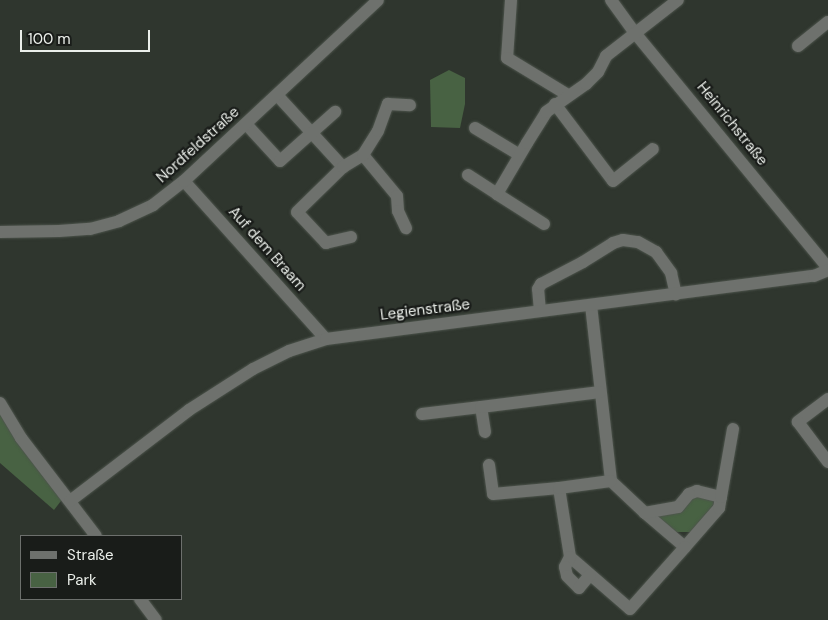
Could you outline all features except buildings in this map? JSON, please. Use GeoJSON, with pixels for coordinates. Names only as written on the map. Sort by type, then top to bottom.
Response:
{"type":"FeatureCollection","features":[{"type":"Feature","properties":{"kind":"street","name":"Nordfeldstraße"},"geometry":{"type":"LineString","coordinates":[[0,232],[73,231],[112,223],[153,205],[184,182],[378,0]]}},
{"type":"Feature","properties":{"kind":"street"},"geometry":{"type":"LineString","coordinates":[[511,0],[507,58],[568,95]]}},
{"type":"Feature","properties":{"kind":"street","name":"Heinrichstraße"},"geometry":{"type":"LineString","coordinates":[[611,0],[635,33],[828,269]]}},
{"type":"Feature","properties":{"kind":"street"},"geometry":{"type":"LineString","coordinates":[[497,194],[546,112],[586,84],[598,72],[606,56],[678,0]]}},
{"type":"Feature","properties":{"kind":"street"},"geometry":{"type":"LineString","coordinates":[[798,46],[828,22]]}},
{"type":"Feature","properties":{"kind":"street"},"geometry":{"type":"LineString","coordinates":[[277,95],[343,167]]}},
{"type":"Feature","properties":{"kind":"street"},"geometry":{"type":"LineString","coordinates":[[351,238],[326,243],[297,212],[343,167],[363,156],[378,131],[388,104],[410,105]]}},
{"type":"Feature","properties":{"kind":"street"},"geometry":{"type":"LineString","coordinates":[[555,104],[613,181],[653,148]]}},
{"type":"Feature","properties":{"kind":"street"},"geometry":{"type":"LineString","coordinates":[[246,124],[280,161],[335,112]]}},
{"type":"Feature","properties":{"kind":"street"},"geometry":{"type":"LineString","coordinates":[[475,128],[520,155]]}},
{"type":"Feature","properties":{"kind":"street"},"geometry":{"type":"LineString","coordinates":[[363,156],[397,196],[398,211],[406,228]]}},
{"type":"Feature","properties":{"kind":"street"},"geometry":{"type":"LineString","coordinates":[[468,175],[544,224]]}},
{"type":"Feature","properties":{"kind":"street","name":"Auf dem Braam"},"geometry":{"type":"LineString","coordinates":[[184,182],[326,339]]}},
{"type":"Feature","properties":{"kind":"street"},"geometry":{"type":"LineString","coordinates":[[540,312],[538,289],[540,285],[608,246],[623,240],[638,242],[656,252],[670,273],[676,294]]}},
{"type":"Feature","properties":{"kind":"street","name":"Legienstraße"},"geometry":{"type":"LineString","coordinates":[[70,500],[189,410],[253,369],[289,351],[326,339],[818,275],[828,269]]}},
{"type":"Feature","properties":{"kind":"street"},"geometry":{"type":"LineString","coordinates":[[591,305],[611,481],[685,547]]}},
{"type":"Feature","properties":{"kind":"street"},"geometry":{"type":"LineString","coordinates":[[422,414],[600,392]]}},
{"type":"Feature","properties":{"kind":"street"},"geometry":{"type":"LineString","coordinates":[[828,398],[798,422],[828,462]]}},
{"type":"Feature","properties":{"kind":"street"},"geometry":{"type":"LineString","coordinates":[[0,403],[21,438],[95,535]]}},
{"type":"Feature","properties":{"kind":"street"},"geometry":{"type":"LineString","coordinates":[[481,407],[485,432]]}},
{"type":"Feature","properties":{"kind":"street"},"geometry":{"type":"LineString","coordinates":[[559,488],[570,557],[630,609],[719,508],[733,429]]}},
{"type":"Feature","properties":{"kind":"street"},"geometry":{"type":"LineString","coordinates":[[489,466],[494,494],[611,481]]}},
{"type":"Feature","properties":{"kind":"street"},"geometry":{"type":"LineString","coordinates":[[645,513],[678,507],[690,494],[697,491],[721,497]]}},
{"type":"Feature","properties":{"kind":"street"},"geometry":{"type":"LineString","coordinates":[[141,600],[156,620]]}},
{"type":"Feature","properties":{"kind":"green space"},"geometry":{"type":"Polygon","coordinates":[[[449,70],[465,78],[465,104],[460,128],[431,127],[430,80],[449,70]]]}},
{"type":"Feature","properties":{"kind":"green space"},"geometry":{"type":"Polygon","coordinates":[[[0,411],[64,497],[54,510],[0,463],[0,411]]]}},
{"type":"Feature","properties":{"kind":"green space"},"geometry":{"type":"Polygon","coordinates":[[[691,496],[714,498],[712,512],[693,532],[672,532],[656,514],[691,496]]]}}]}
